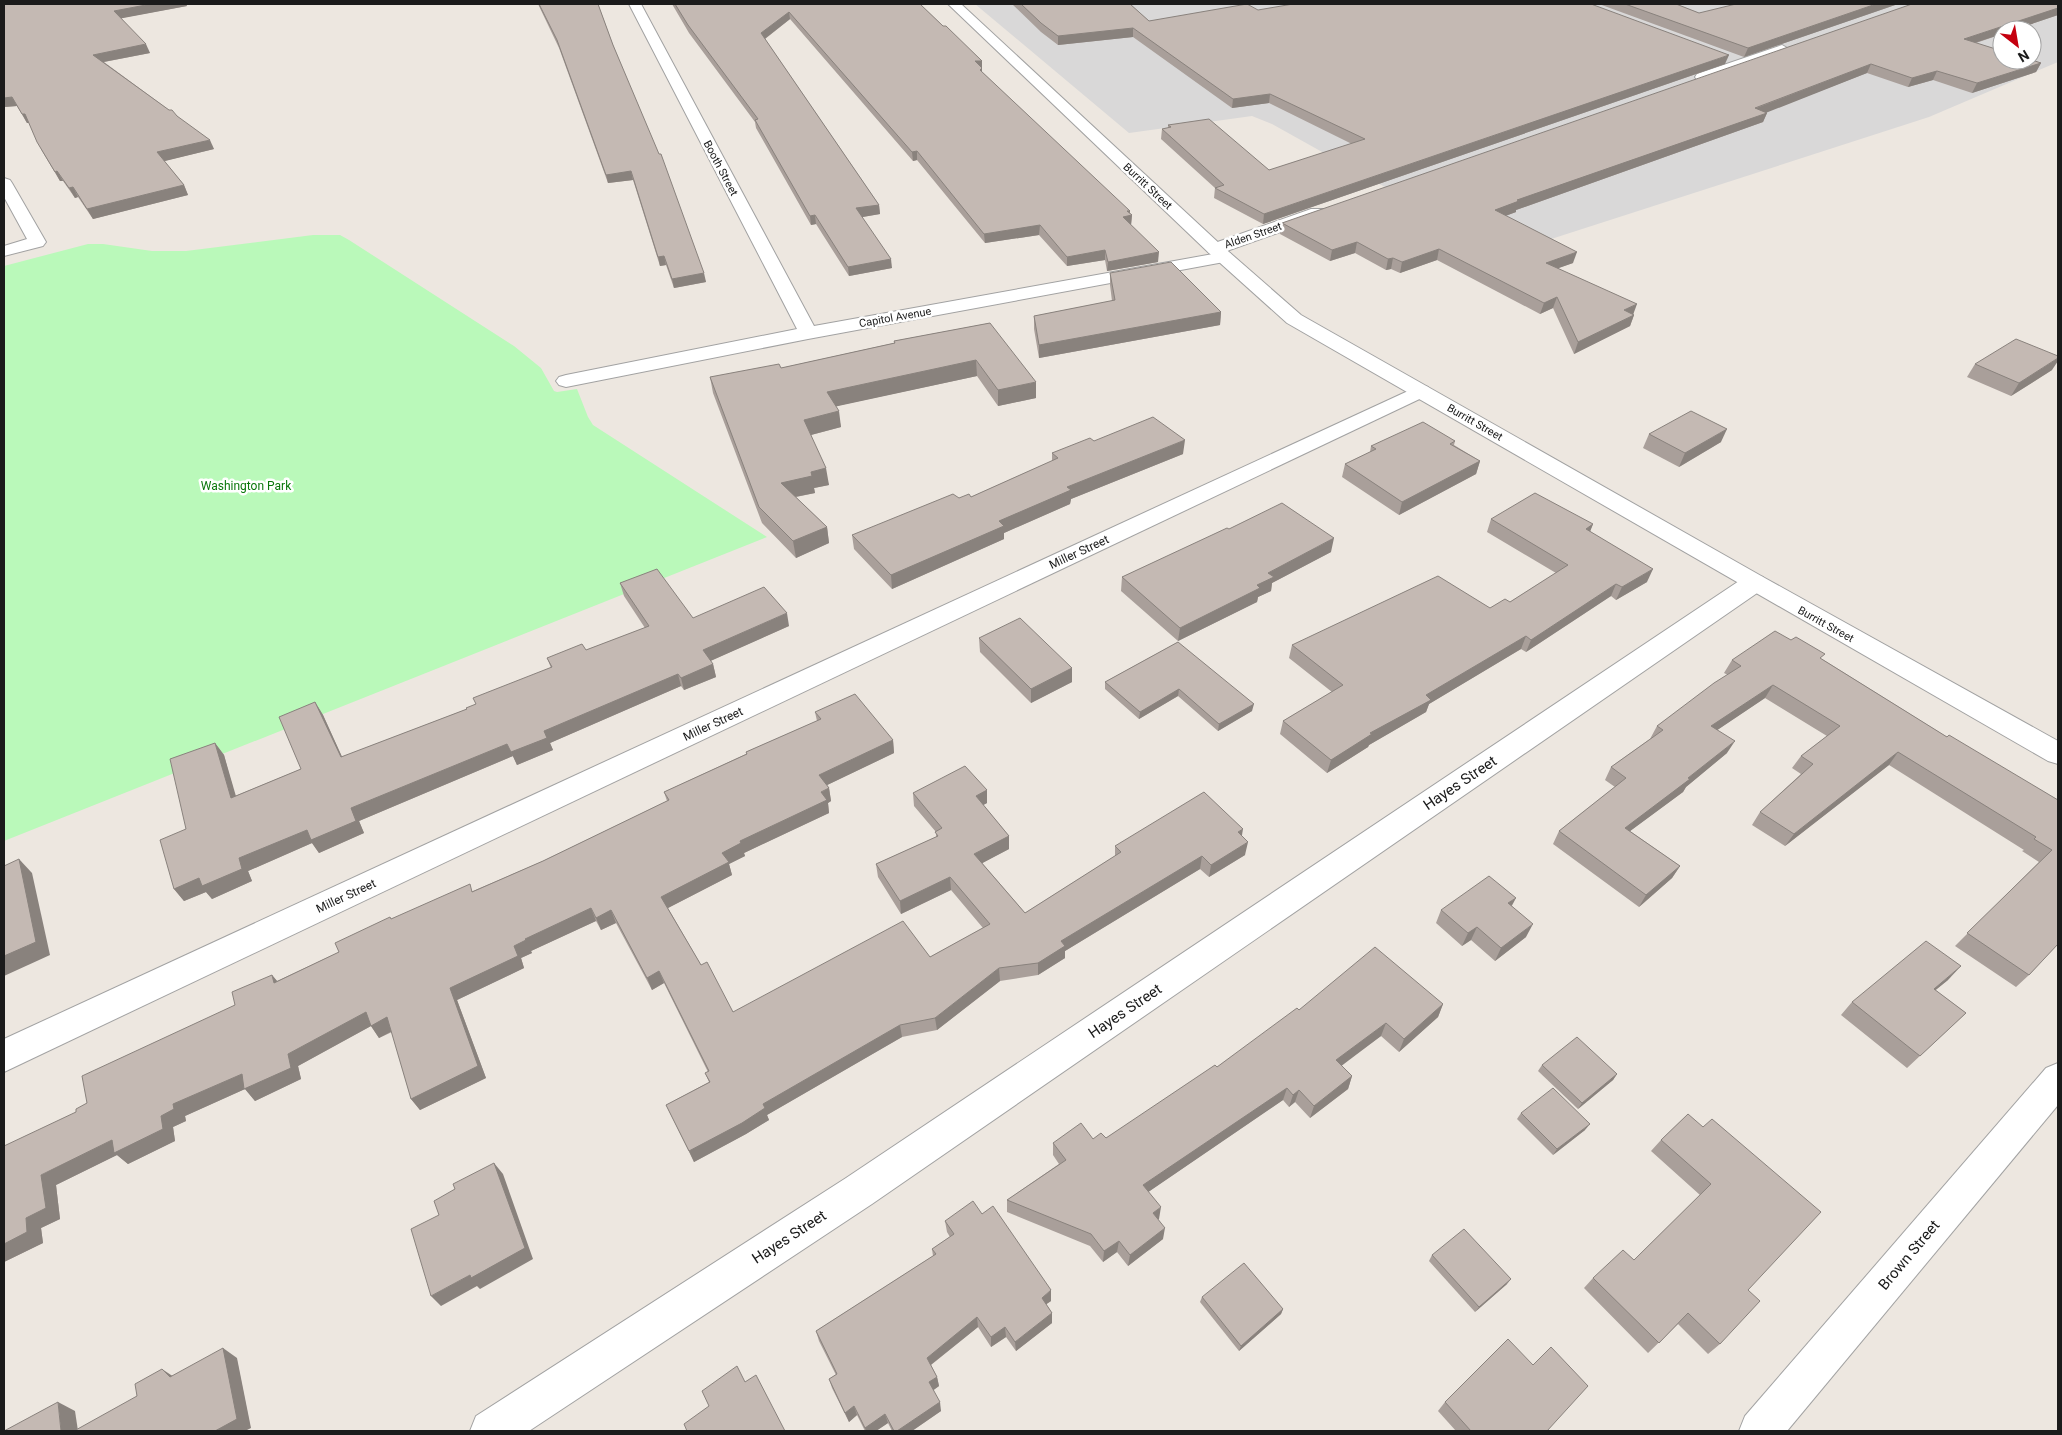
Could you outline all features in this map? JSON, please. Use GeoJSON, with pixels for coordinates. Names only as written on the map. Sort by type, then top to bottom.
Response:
{"type":"FeatureCollection","features":[{"type":"Feature","properties":{"kind":"street","name":"Booth Street"},"geometry":{"type":"LineString","coordinates":[[635,4],[808,333]]}},
{"type":"Feature","properties":{"kind":"street","name":"Burritt Street"},"geometry":{"type":"LineString","coordinates":[[954,4],[1220,253],[1294,319],[1754,583],[2058,754]]}},
{"type":"Feature","properties":{"kind":"street"},"geometry":{"type":"LineString","coordinates":[[1686,83],[1796,44]]}},
{"type":"Feature","properties":{"kind":"street"},"geometry":{"type":"LineString","coordinates":[[1724,56],[1742,63]]}},
{"type":"Feature","properties":{"kind":"street"},"geometry":{"type":"LineString","coordinates":[[4,183],[37,242],[4,251]]}},
{"type":"Feature","properties":{"kind":"street","name":"Alden Street"},"geometry":{"type":"LineString","coordinates":[[1220,253],[1328,209]]}},
{"type":"Feature","properties":{"kind":"street","name":"Capitol Avenue"},"geometry":{"type":"LineString","coordinates":[[566,381],[1220,253]]}},
{"type":"Feature","properties":{"kind":"street","name":"Miller Street"},"geometry":{"type":"LineString","coordinates":[[4,1056],[1421,391]]}},
{"type":"Feature","properties":{"kind":"street","name":"Hayes Street"},"geometry":{"type":"LineString","coordinates":[[491,1431],[859,1191],[1754,583]]}},
{"type":"Feature","properties":{"kind":"street","name":"Brown Street"},"geometry":{"type":"LineString","coordinates":[[1760,1431],[2058,1079]]}},
{"type":"Feature","properties":{"kind":"shaded area"},"geometry":{"type":"Polygon","coordinates":[[[975,4],[2058,4],[2058,62],[2042,69],[2042,20],[1992,20],[1992,70],[2039,70],[1929,117],[1505,254],[1272,124],[1252,116],[1129,133],[975,4]]]}},
{"type":"Feature","properties":{"kind":"green space","name":"Washington Park"},"geometry":{"type":"Polygon","coordinates":[[[313,235],[340,235],[514,346],[541,368],[554,391],[577,389],[593,425],[767,537],[4,841],[4,266],[88,244],[103,244],[152,251],[186,251],[313,235]]]}},
{"type":"Feature","properties":{"kind":"building"},"geometry":{"type":"Polygon","coordinates":[[[4,4],[151,4],[114,11],[146,44],[93,55],[169,110],[172,110],[177,116],[210,140],[157,152],[184,185],[87,209],[73,187],[69,188],[57,171],[55,172],[37,142],[25,114],[22,114],[12,97],[4,98],[4,4]]]}},
{"type":"Feature","properties":{"kind":"building"},"geometry":{"type":"Polygon","coordinates":[[[539,4],[598,4],[613,45],[659,154],[661,154],[704,273],[672,279],[664,256],[658,257],[631,171],[606,175],[557,40],[539,4]]]}},
{"type":"Feature","properties":{"kind":"building"},"geometry":{"type":"Polygon","coordinates":[[[675,4],[920,4],[982,61],[975,61],[982,68],[980,70],[1130,211],[1127,211],[1132,215],[1123,217],[1159,252],[1108,262],[1105,250],[1067,257],[1040,225],[984,234],[917,151],[912,152],[789,12],[761,33],[879,205],[856,208],[891,259],[848,267],[815,215],[810,216],[755,120],[758,119],[688,25],[675,4]]]}},
{"type":"Feature","properties":{"kind":"building"},"geometry":{"type":"Polygon","coordinates":[[[1021,4],[1130,4],[1149,21],[1247,4],[1258,10],[1293,4],[1591,4],[1729,55],[1264,214],[1215,188],[1224,185],[1162,129],[1171,127],[1168,125],[1209,119],[1269,170],[1365,139],[1270,94],[1233,99],[1133,28],[1058,36],[1021,4]]]}},
{"type":"Feature","properties":{"kind":"building"},"geometry":{"type":"Polygon","coordinates":[[[1625,4],[1676,4],[1699,13],[1736,4],[1876,4],[1748,48],[1625,4]]]}},
{"type":"Feature","properties":{"kind":"building"},"geometry":{"type":"Polygon","coordinates":[[[1912,4],[2058,4],[2058,8],[2022,20],[1992,20],[1992,30],[1964,39],[1992,48],[1992,70],[2019,70],[1977,83],[1937,71],[1912,78],[1871,64],[1755,108],[1767,113],[1517,200],[1519,201],[1495,210],[1577,252],[1546,263],[1637,304],[1624,310],[1634,315],[1578,342],[1557,297],[1544,303],[1439,249],[1402,262],[1393,258],[1388,259],[1357,242],[1332,250],[1282,223],[1912,4]]]}},
{"type":"Feature","properties":{"kind":"building"},"geometry":{"type":"Polygon","coordinates":[[[1171,262],[1221,312],[1039,345],[1034,316],[1115,300],[1110,273],[1171,262]]]}},
{"type":"Feature","properties":{"kind":"building"},"geometry":{"type":"Polygon","coordinates":[[[990,323],[1036,382],[998,390],[976,360],[827,392],[839,411],[804,420],[826,468],[811,472],[812,476],[781,483],[827,527],[793,541],[759,507],[710,377],[779,364],[781,368],[895,343],[894,341],[990,323]]]}},
{"type":"Feature","properties":{"kind":"building"},"geometry":{"type":"Polygon","coordinates":[[[2016,339],[2058,356],[2058,358],[2019,383],[1975,364],[2016,339]]]}},
{"type":"Feature","properties":{"kind":"building"},"geometry":{"type":"Polygon","coordinates":[[[1691,411],[1727,429],[1685,453],[1649,434],[1691,411]]]}},
{"type":"Feature","properties":{"kind":"building"},"geometry":{"type":"Polygon","coordinates":[[[1153,417],[1185,440],[1067,487],[1071,490],[999,521],[1004,526],[891,575],[852,535],[953,494],[959,498],[969,494],[971,497],[1058,458],[1052,453],[1090,438],[1094,441],[1153,417]]]}},
{"type":"Feature","properties":{"kind":"building"},"geometry":{"type":"Polygon","coordinates":[[[1423,422],[1455,441],[1450,444],[1480,461],[1402,502],[1345,464],[1376,449],[1371,446],[1423,422]]]}},
{"type":"Feature","properties":{"kind":"building"},"geometry":{"type":"Polygon","coordinates":[[[1535,493],[1593,524],[1586,529],[1653,569],[1622,587],[1616,584],[1531,640],[1526,636],[1426,695],[1431,700],[1370,733],[1372,734],[1331,760],[1283,721],[1343,685],[1292,645],[1438,576],[1490,608],[1505,599],[1510,602],[1568,565],[1491,519],[1535,493]]]}},
{"type":"Feature","properties":{"kind":"building"},"geometry":{"type":"Polygon","coordinates":[[[1282,503],[1334,538],[1268,573],[1274,577],[1257,585],[1260,588],[1180,628],[1122,577],[1227,528],[1229,529],[1282,503]]]}},
{"type":"Feature","properties":{"kind":"building"},"geometry":{"type":"Polygon","coordinates":[[[657,569],[693,618],[764,587],[787,613],[703,650],[713,664],[681,678],[678,674],[544,731],[547,738],[511,752],[507,744],[351,808],[356,821],[311,840],[307,830],[239,858],[242,869],[202,886],[199,878],[174,889],[160,840],[186,829],[170,759],[215,743],[231,798],[301,769],[279,717],[315,702],[341,757],[467,709],[476,704],[473,698],[552,667],[547,658],[582,644],[586,650],[649,626],[620,583],[657,569]]]}},
{"type":"Feature","properties":{"kind":"building"},"geometry":{"type":"Polygon","coordinates":[[[1020,618],[1072,668],[1031,689],[979,638],[1020,618]]]}},
{"type":"Feature","properties":{"kind":"building"},"geometry":{"type":"Polygon","coordinates":[[[1775,631],[1791,640],[1796,637],[1825,654],[1820,658],[1947,737],[1949,735],[2058,800],[2058,944],[2029,975],[1967,933],[2052,850],[2034,839],[2036,837],[1898,752],[1794,834],[1760,812],[1813,764],[1801,756],[1840,726],[1773,685],[1711,726],[1735,741],[1688,778],[1690,779],[1625,828],[1680,866],[1646,895],[1559,831],[1626,778],[1611,767],[1663,730],[1657,726],[1714,683],[1741,666],[1732,660],[1775,631]]]}},
{"type":"Feature","properties":{"kind":"building"},"geometry":{"type":"Polygon","coordinates":[[[1178,642],[1254,704],[1219,724],[1179,689],[1140,712],[1105,682],[1178,642]]]}},
{"type":"Feature","properties":{"kind":"building"},"geometry":{"type":"Polygon","coordinates":[[[855,694],[893,740],[819,775],[829,788],[821,792],[827,800],[740,841],[741,843],[722,853],[729,862],[661,897],[701,965],[707,962],[733,1012],[903,921],[930,957],[990,924],[950,877],[900,901],[876,864],[938,836],[935,832],[942,828],[913,793],[965,766],[987,790],[976,796],[1009,836],[974,854],[1025,913],[1121,852],[1115,846],[1204,792],[1243,829],[1238,832],[1248,842],[1211,865],[1202,856],[1061,941],[1065,946],[1038,963],[999,968],[935,1018],[900,1025],[763,1104],[765,1108],[742,1123],[689,1151],[666,1105],[710,1082],[705,1073],[709,1071],[659,971],[647,978],[611,910],[596,918],[591,908],[514,946],[518,956],[450,988],[478,1066],[411,1099],[387,1017],[371,1026],[366,1012],[288,1054],[291,1068],[244,1089],[242,1074],[173,1104],[174,1109],[161,1116],[163,1129],[114,1153],[112,1140],[41,1175],[46,1208],[26,1218],[27,1232],[4,1244],[4,1146],[76,1112],[76,1109],[87,1103],[82,1076],[235,1005],[232,992],[272,975],[274,983],[339,952],[335,943],[390,917],[391,919],[470,884],[472,892],[543,861],[669,800],[664,792],[747,754],[746,752],[821,719],[815,712],[855,694]]]}},
{"type":"Feature","properties":{"kind":"building"},"geometry":{"type":"Polygon","coordinates":[[[19,859],[36,942],[4,956],[4,866],[19,859]]]}},
{"type":"Feature","properties":{"kind":"building"},"geometry":{"type":"Polygon","coordinates":[[[1489,876],[1516,898],[1508,903],[1533,924],[1501,948],[1477,927],[1468,933],[1441,910],[1489,876]]]}},
{"type":"Feature","properties":{"kind":"building"},"geometry":{"type":"Polygon","coordinates":[[[1926,941],[1961,966],[1934,989],[1966,1013],[1920,1056],[1852,1002],[1926,941]]]}},
{"type":"Feature","properties":{"kind":"building"},"geometry":{"type":"Polygon","coordinates":[[[1375,947],[1443,1004],[1404,1039],[1386,1023],[1336,1060],[1352,1076],[1314,1106],[1299,1090],[1293,1095],[1287,1088],[1143,1185],[1161,1207],[1153,1213],[1165,1228],[1130,1255],[1119,1241],[1104,1251],[1091,1234],[1007,1200],[1066,1160],[1053,1143],[1081,1123],[1093,1139],[1101,1133],[1106,1138],[1215,1065],[1217,1067],[1297,1008],[1299,1010],[1375,947]]]}},
{"type":"Feature","properties":{"kind":"building"},"geometry":{"type":"Polygon","coordinates":[[[1577,1037],[1617,1074],[1582,1103],[1542,1065],[1577,1037]]]}},
{"type":"Feature","properties":{"kind":"building"},"geometry":{"type":"Polygon","coordinates":[[[1553,1088],[1590,1124],[1557,1149],[1521,1113],[1553,1088]]]}},
{"type":"Feature","properties":{"kind":"building"},"geometry":{"type":"Polygon","coordinates":[[[1688,1114],[1703,1127],[1712,1119],[1821,1212],[1748,1290],[1760,1301],[1720,1344],[1688,1313],[1659,1343],[1593,1278],[1623,1250],[1634,1260],[1711,1184],[1661,1140],[1688,1114]]]}},
{"type":"Feature","properties":{"kind":"building"},"geometry":{"type":"Polygon","coordinates":[[[494,1163],[525,1248],[471,1278],[470,1275],[431,1296],[411,1229],[439,1215],[434,1201],[455,1189],[453,1184],[494,1163]]]}},
{"type":"Feature","properties":{"kind":"building"},"geometry":{"type":"Polygon","coordinates":[[[973,1201],[982,1214],[993,1206],[1051,1290],[1042,1298],[1052,1313],[1015,1342],[1005,1327],[991,1337],[977,1317],[927,1358],[937,1377],[929,1382],[940,1402],[897,1431],[894,1431],[885,1414],[865,1428],[854,1406],[845,1413],[829,1379],[837,1374],[816,1331],[936,1254],[932,1249],[954,1234],[945,1221],[973,1201]]]}},
{"type":"Feature","properties":{"kind":"building"},"geometry":{"type":"Polygon","coordinates":[[[1464,1229],[1511,1279],[1479,1307],[1432,1255],[1464,1229]]]}},
{"type":"Feature","properties":{"kind":"building"},"geometry":{"type":"Polygon","coordinates":[[[1244,1263],[1283,1309],[1241,1346],[1202,1297],[1244,1263]]]}},
{"type":"Feature","properties":{"kind":"building"},"geometry":{"type":"Polygon","coordinates":[[[1508,1339],[1533,1365],[1551,1347],[1588,1386],[1547,1431],[1471,1431],[1445,1402],[1508,1339]]]}},
{"type":"Feature","properties":{"kind":"building"},"geometry":{"type":"Polygon","coordinates":[[[223,1348],[237,1419],[215,1431],[74,1431],[137,1396],[135,1384],[162,1369],[170,1377],[223,1348]]]}},
{"type":"Feature","properties":{"kind":"building"},"geometry":{"type":"Polygon","coordinates":[[[737,1366],[745,1382],[756,1375],[785,1431],[687,1431],[684,1424],[709,1406],[702,1391],[737,1366]]]}},
{"type":"Feature","properties":{"kind":"building"},"geometry":{"type":"Polygon","coordinates":[[[58,1402],[61,1431],[4,1431],[58,1402]]]}}]}
